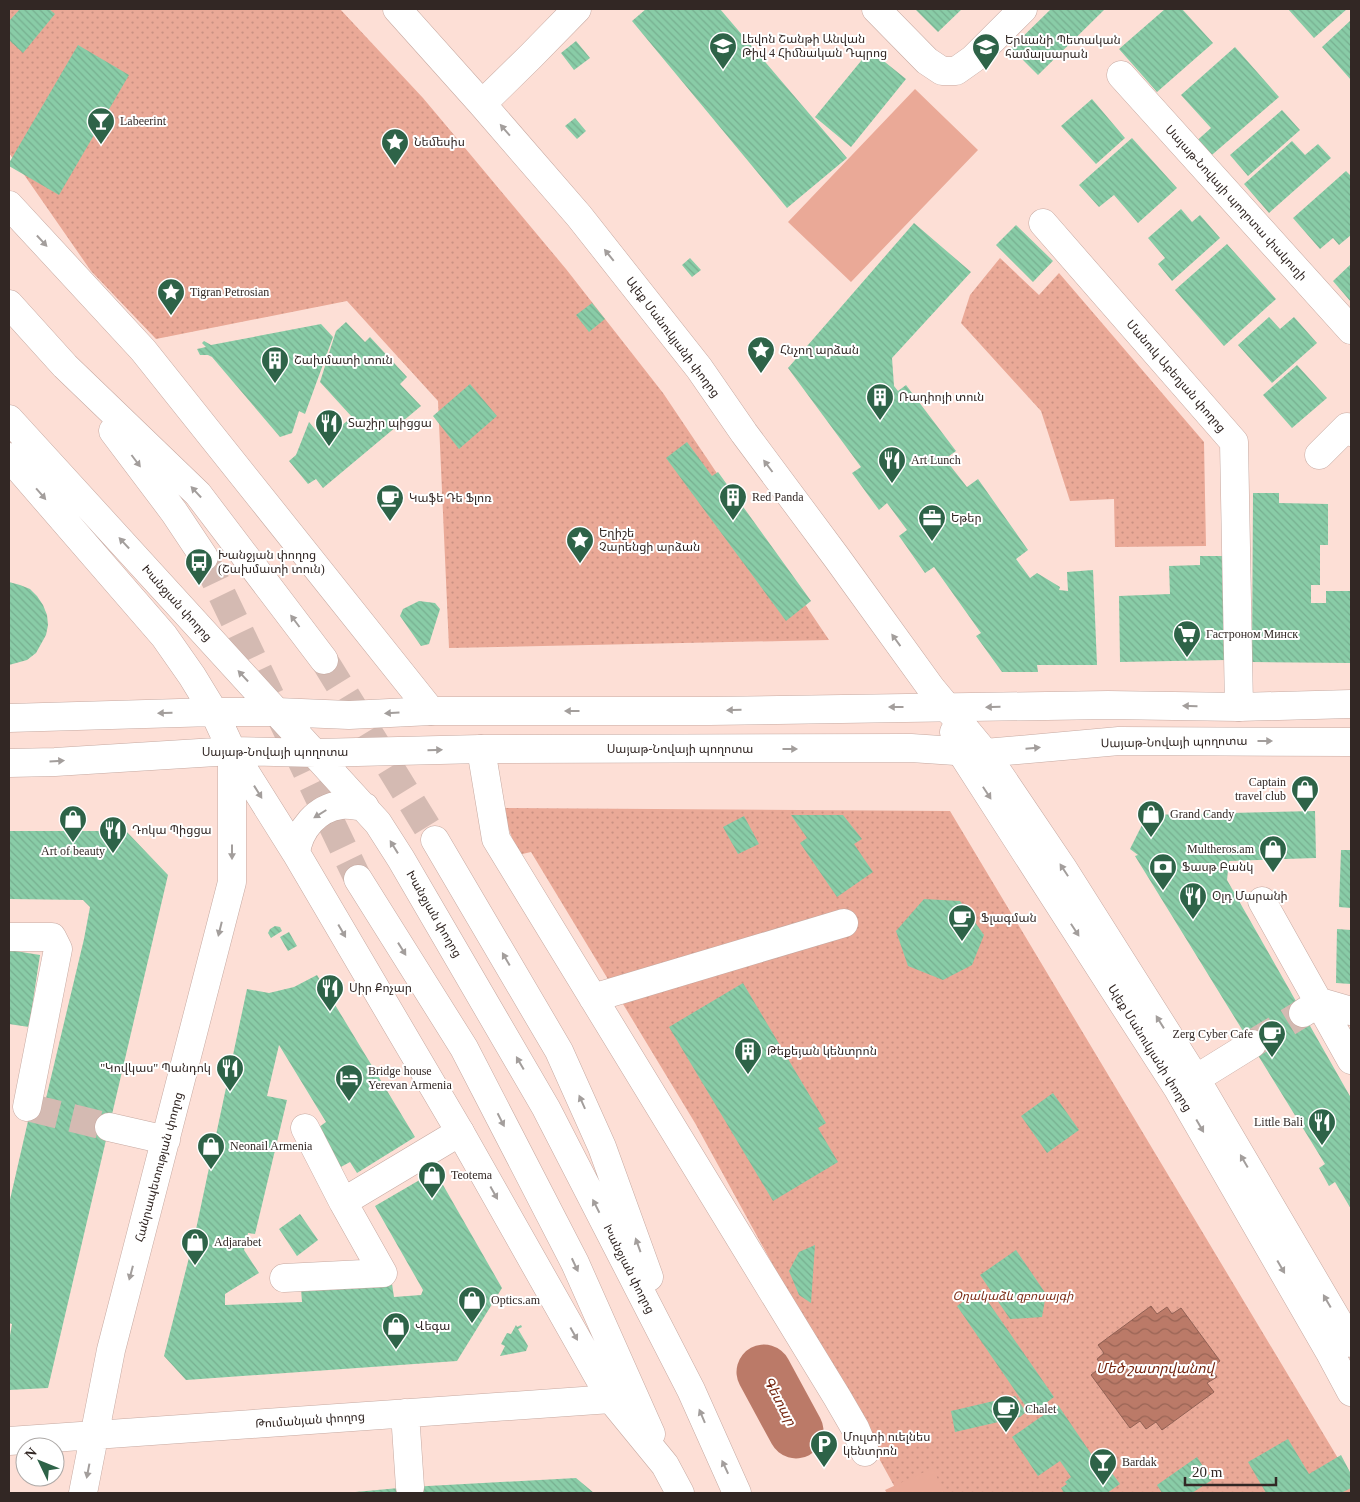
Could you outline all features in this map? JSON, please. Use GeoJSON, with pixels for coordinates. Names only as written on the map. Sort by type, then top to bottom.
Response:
{"type":"FeatureCollection","features":[{"type":"Feature","properties":{"kind":"main road","name":"Ալեք Մանուկյանի փողոց"},"geometry":{"type":"LineString","coordinates":[[397,9],[579,216],[699,368],[744,433],[945,707],[1187,1084],[1345,1343],[1351,1392]]}},
{"type":"Feature","properties":{"kind":"main road"},"geometry":{"type":"LineString","coordinates":[[482,104],[577,9]]}},
{"type":"Feature","properties":{"kind":"main road"},"geometry":{"type":"LineString","coordinates":[[876,9],[927,61],[942,72],[956,71],[973,59],[1023,9]]}},
{"type":"Feature","properties":{"kind":"main road","name":"Սայաթ-Նովայի պողոտա փակուղի"},"geometry":{"type":"LineString","coordinates":[[1121,75],[1351,330]]}},
{"type":"Feature","properties":{"kind":"main road"},"geometry":{"type":"LineString","coordinates":[[9,205],[143,350],[431,711]]}},
{"type":"Feature","properties":{"kind":"main road","name":"Մանուկ Աբեղյան փողոց"},"geometry":{"type":"LineString","coordinates":[[1043,223],[1234,442],[1239,707]]}},
{"type":"Feature","properties":{"kind":"main road"},"geometry":{"type":"LineString","coordinates":[[9,304],[65,366],[198,494],[324,660]]}},
{"type":"Feature","properties":{"kind":"main road"},"geometry":{"type":"LineString","coordinates":[[65,366],[174,512],[204,557]]}},
{"type":"Feature","properties":{"kind":"main road","name":"Խանջյան փողոց"},"geometry":{"type":"LineString","coordinates":[[9,419],[378,823],[401,859],[546,1108],[691,1390],[737,1493]]}},
{"type":"Feature","properties":{"kind":"main road"},"geometry":{"type":"LineString","coordinates":[[1319,455],[1347,427],[1351,432]]}},
{"type":"Feature","properties":{"kind":"main road"},"geometry":{"type":"LineString","coordinates":[[9,457],[164,636],[192,676],[214,712],[232,751],[296,853],[460,1132],[611,1399],[665,1465]]}},
{"type":"Feature","properties":{"kind":"main road"},"geometry":{"type":"LineString","coordinates":[[9,718],[214,712],[349,715],[431,711],[709,711],[1108,705],[1239,707],[1351,704]]}},
{"type":"Feature","properties":{"kind":"main road","name":"Սայաթ-Նովայի պողոտա"},"geometry":{"type":"LineString","coordinates":[[9,763],[232,751],[316,753],[481,749],[911,748],[973,753],[1118,741],[1351,742]]}},
{"type":"Feature","properties":{"kind":"main road"},"geometry":{"type":"LineString","coordinates":[[481,749],[496,840],[837,1397],[855,1428],[865,1452]]}},
{"type":"Feature","properties":{"kind":"main road","name":"Հանրապետության փողոց"},"geometry":{"type":"LineString","coordinates":[[83,1493],[111,1350],[232,882],[232,751]]}},
{"type":"Feature","properties":{"kind":"main road"},"geometry":{"type":"LineString","coordinates":[[296,853],[301,834],[312,820],[322,812],[341,805],[365,807]]}},
{"type":"Feature","properties":{"kind":"main road"},"geometry":{"type":"LineString","coordinates":[[436,840],[560,1050],[602,1147],[691,1390]]}},
{"type":"Feature","properties":{"kind":"main road"},"geometry":{"type":"LineString","coordinates":[[358,878],[464,1048],[575,1264],[665,1465],[680,1493]]}},
{"type":"Feature","properties":{"kind":"main road"},"geometry":{"type":"LineString","coordinates":[[1262,901],[1311,1008],[1351,1060]]}},
{"type":"Feature","properties":{"kind":"main road"},"geometry":{"type":"LineString","coordinates":[[593,998],[844,923]]}},
{"type":"Feature","properties":{"kind":"main road"},"geometry":{"type":"LineString","coordinates":[[9,937],[52,937],[58,949],[22,1106]]}},
{"type":"Feature","properties":{"kind":"main road"},"geometry":{"type":"LineString","coordinates":[[1311,1008],[1351,1011]]}},
{"type":"Feature","properties":{"kind":"main road"},"geometry":{"type":"LineString","coordinates":[[1187,1084],[1252,1044]]}},
{"type":"Feature","properties":{"kind":"main road"},"geometry":{"type":"LineString","coordinates":[[109,1127],[166,1140]]}},
{"type":"Feature","properties":{"kind":"main road"},"geometry":{"type":"LineString","coordinates":[[284,1278],[383,1273],[343,1202],[305,1128]]}},
{"type":"Feature","properties":{"kind":"main road"},"geometry":{"type":"LineString","coordinates":[[343,1202],[460,1132]]}},
{"type":"Feature","properties":{"kind":"main road","name":"Թումանյան փողոց"},"geometry":{"type":"LineString","coordinates":[[9,1441],[611,1399]]}},
{"type":"Feature","properties":{"kind":"main road"},"geometry":{"type":"LineString","coordinates":[[405,1413],[410,1487]]}},
{"type":"Feature","properties":{"kind":"green space"},"geometry":{"type":"Polygon","coordinates":[[[9,9],[340,9],[423,98],[566,269],[663,393],[829,640],[449,648],[438,401],[347,301],[156,339],[91,271],[9,153],[9,9]]]}},
{"type":"Feature","properties":{"kind":"green space"},"geometry":{"type":"Polygon","coordinates":[[[915,89],[978,150],[851,282],[788,222],[915,89]]]}},
{"type":"Feature","properties":{"kind":"green space"},"geometry":{"type":"Polygon","coordinates":[[[1000,258],[1039,295],[1059,273],[1204,442],[1206,546],[1115,547],[1114,499],[1070,501],[1041,411],[961,323],[970,295],[1000,258]]]}},
{"type":"Feature","properties":{"kind":"green space","name":"Օղակաձև զբոսայգի"},"geometry":{"type":"Polygon","coordinates":[[[504,808],[950,811],[1351,1480],[1351,1493],[898,1493],[695,1123],[531,852],[518,855],[506,821],[504,808]]]}},
{"type":"Feature","properties":{"kind":"green space"},"geometry":{"type":"Polygon","coordinates":[[[933,1468],[944,1493],[887,1493],[885,1490],[933,1468]]]}},
{"type":"Feature","properties":{"kind":"water","name":"Մեծ շատրվանով"},"geometry":{"type":"Polygon","coordinates":[[[1151,1306],[1157,1314],[1167,1307],[1172,1314],[1181,1308],[1220,1361],[1211,1368],[1217,1377],[1207,1383],[1214,1392],[1162,1430],[1156,1422],[1146,1429],[1140,1421],[1130,1428],[1091,1375],[1102,1366],[1097,1359],[1104,1353],[1098,1345],[1151,1306]]]}},
{"type":"Feature","properties":{"kind":"building"},"geometry":{"type":"Polygon","coordinates":[[[20,9],[49,9],[55,14],[23,53],[9,40],[9,21],[20,9]]]}},
{"type":"Feature","properties":{"kind":"building","name":"Լեվոն Շանթի Անվան Թիվ 4 Հիմնական Դպրոց"},"geometry":{"type":"Polygon","coordinates":[[[646,9],[720,9],[847,158],[787,208],[632,21],[646,9]]]}},
{"type":"Feature","properties":{"kind":"building"},"geometry":{"type":"Polygon","coordinates":[[[915,9],[962,9],[938,32],[915,9]]]}},
{"type":"Feature","properties":{"kind":"building"},"geometry":{"type":"Polygon","coordinates":[[[1051,9],[1105,9],[1038,75],[1011,48],[1051,9]]]}},
{"type":"Feature","properties":{"kind":"building"},"geometry":{"type":"Polygon","coordinates":[[[1165,9],[1182,9],[1213,43],[1157,92],[1119,49],[1165,9]]]}},
{"type":"Feature","properties":{"kind":"building"},"geometry":{"type":"Polygon","coordinates":[[[1288,9],[1347,9],[1314,38],[1288,9]]]}},
{"type":"Feature","properties":{"kind":"building"},"geometry":{"type":"Polygon","coordinates":[[[1351,20],[1351,80],[1322,47],[1351,20]]]}},
{"type":"Feature","properties":{"kind":"building"},"geometry":{"type":"Polygon","coordinates":[[[576,41],[590,58],[574,70],[561,53],[576,41]]]}},
{"type":"Feature","properties":{"kind":"building"},"geometry":{"type":"Polygon","coordinates":[[[78,45],[129,75],[59,195],[9,166],[9,163],[78,45]]]}},
{"type":"Feature","properties":{"kind":"building"},"geometry":{"type":"Polygon","coordinates":[[[1235,47],[1279,97],[1206,160],[1192,145],[1211,128],[1181,95],[1235,47]]]}},
{"type":"Feature","properties":{"kind":"building"},"geometry":{"type":"Polygon","coordinates":[[[870,50],[906,79],[851,147],[815,117],[870,50]]]}},
{"type":"Feature","properties":{"kind":"building"},"geometry":{"type":"Polygon","coordinates":[[[1092,99],[1125,138],[1096,164],[1061,126],[1092,99]]]}},
{"type":"Feature","properties":{"kind":"building"},"geometry":{"type":"Polygon","coordinates":[[[1282,110],[1300,130],[1248,176],[1230,155],[1282,110]]]}},
{"type":"Feature","properties":{"kind":"building"},"geometry":{"type":"Polygon","coordinates":[[[575,118],[586,131],[577,139],[565,126],[575,118]]]}},
{"type":"Feature","properties":{"kind":"building"},"geometry":{"type":"Polygon","coordinates":[[[1132,138],[1177,188],[1138,223],[1114,195],[1099,207],[1079,185],[1132,138]]]}},
{"type":"Feature","properties":{"kind":"building"},"geometry":{"type":"Polygon","coordinates":[[[1292,141],[1305,155],[1318,144],[1331,158],[1269,213],[1244,184],[1292,141]]]}},
{"type":"Feature","properties":{"kind":"building"},"geometry":{"type":"Polygon","coordinates":[[[1346,171],[1351,176],[1351,235],[1339,245],[1333,238],[1320,249],[1293,218],[1346,171]]]}},
{"type":"Feature","properties":{"kind":"building"},"geometry":{"type":"Polygon","coordinates":[[[1181,209],[1192,222],[1200,215],[1220,238],[1172,281],[1158,264],[1165,258],[1148,238],[1181,209]]]}},
{"type":"Feature","properties":{"kind":"building","name":"Ռադիոյի տուն"},"geometry":{"type":"Polygon","coordinates":[[[914,223],[971,272],[892,358],[894,386],[898,391],[906,385],[956,451],[945,459],[967,487],[978,479],[1028,550],[1016,559],[1030,578],[1037,573],[1060,587],[1059,590],[1068,591],[1067,572],[1093,570],[1097,665],[1037,665],[1038,672],[1002,672],[976,636],[981,633],[934,567],[925,573],[899,536],[907,530],[887,503],[879,510],[852,473],[861,467],[788,368],[914,223]]]}},
{"type":"Feature","properties":{"kind":"building"},"geometry":{"type":"Polygon","coordinates":[[[1016,225],[1053,261],[1033,282],[996,245],[1016,225]]]}},
{"type":"Feature","properties":{"kind":"building"},"geometry":{"type":"Polygon","coordinates":[[[1227,244],[1276,299],[1224,346],[1175,290],[1227,244]]]}},
{"type":"Feature","properties":{"kind":"building"},"geometry":{"type":"Polygon","coordinates":[[[690,258],[701,270],[692,277],[682,265],[690,258]]]}},
{"type":"Feature","properties":{"kind":"building"},"geometry":{"type":"Polygon","coordinates":[[[1351,264],[1351,302],[1333,281],[1351,264]]]}},
{"type":"Feature","properties":{"kind":"building"},"geometry":{"type":"Polygon","coordinates":[[[592,303],[605,319],[589,332],[576,315],[592,303]]]}},
{"type":"Feature","properties":{"kind":"building"},"geometry":{"type":"Polygon","coordinates":[[[1269,317],[1280,329],[1294,317],[1317,343],[1272,383],[1238,345],[1269,317]]]}},
{"type":"Feature","properties":{"kind":"building"},"geometry":{"type":"Polygon","coordinates":[[[346,322],[365,342],[370,337],[407,377],[400,384],[421,406],[323,488],[316,479],[308,484],[289,461],[296,455],[309,422],[324,440],[352,417],[320,382],[336,331],[346,322]]]}},
{"type":"Feature","properties":{"kind":"building","name":"Շախմատի տուն"},"geometry":{"type":"Polygon","coordinates":[[[321,324],[333,337],[305,414],[299,411],[292,433],[280,437],[212,357],[200,355],[197,349],[206,347],[202,343],[204,341],[211,345],[321,324]]]}},
{"type":"Feature","properties":{"kind":"building"},"geometry":{"type":"Polygon","coordinates":[[[1297,365],[1327,398],[1292,428],[1263,395],[1297,365]]]}},
{"type":"Feature","properties":{"kind":"building"},"geometry":{"type":"Polygon","coordinates":[[[470,384],[497,416],[459,449],[433,416],[470,384]]]}},
{"type":"Feature","properties":{"kind":"building","name":"Red Panda"},"geometry":{"type":"Polygon","coordinates":[[[687,442],[712,476],[718,472],[811,601],[786,621],[666,458],[687,442]]]}},
{"type":"Feature","properties":{"kind":"building"},"geometry":{"type":"Polygon","coordinates":[[[1253,493],[1279,493],[1279,503],[1328,504],[1328,545],[1320,545],[1320,585],[1311,585],[1311,603],[1326,603],[1326,591],[1351,591],[1351,663],[1252,662],[1253,493]]]}},
{"type":"Feature","properties":{"kind":"building"},"geometry":{"type":"Polygon","coordinates":[[[1200,556],[1224,556],[1226,660],[1120,662],[1119,596],[1170,594],[1169,566],[1200,565],[1200,556]]]}},
{"type":"Feature","properties":{"kind":"building"},"geometry":{"type":"Polygon","coordinates":[[[9,582],[30,589],[37,596],[47,615],[48,625],[46,635],[36,653],[27,660],[9,665],[9,582]]]}},
{"type":"Feature","properties":{"kind":"building"},"geometry":{"type":"Polygon","coordinates":[[[419,601],[435,603],[440,609],[429,644],[421,646],[400,616],[403,609],[419,601]]]}},
{"type":"Feature","properties":{"kind":"building"},"geometry":{"type":"Polygon","coordinates":[[[1315,811],[1316,858],[1229,861],[1227,880],[1351,1098],[1351,1209],[1335,1182],[1329,1186],[1319,1168],[1325,1164],[1135,856],[1138,855],[1130,849],[1147,815],[1315,811]]]}},
{"type":"Feature","properties":{"kind":"building"},"geometry":{"type":"Polygon","coordinates":[[[791,815],[843,815],[862,839],[854,844],[873,872],[837,897],[800,843],[807,838],[791,815]]]}},
{"type":"Feature","properties":{"kind":"building"},"geometry":{"type":"Polygon","coordinates":[[[744,816],[759,844],[738,854],[723,827],[744,816]]]}},
{"type":"Feature","properties":{"kind":"building"},"geometry":{"type":"Polygon","coordinates":[[[9,831],[126,831],[168,875],[48,1388],[9,1390],[9,1341],[12,1324],[9,1323],[9,1204],[31,1108],[43,1111],[90,907],[83,900],[9,899],[9,831]]]}},
{"type":"Feature","properties":{"kind":"building"},"geometry":{"type":"Polygon","coordinates":[[[1341,850],[1351,850],[1351,908],[1339,907],[1341,850]]]}},
{"type":"Feature","properties":{"kind":"building"},"geometry":{"type":"Polygon","coordinates":[[[924,899],[960,901],[984,935],[972,965],[943,980],[908,966],[896,931],[924,899]]]}},
{"type":"Feature","properties":{"kind":"building"},"geometry":{"type":"Polygon","coordinates":[[[275,926],[280,927],[282,931],[271,938],[268,933],[275,926]]]}},
{"type":"Feature","properties":{"kind":"building"},"geometry":{"type":"Polygon","coordinates":[[[1337,929],[1351,930],[1351,984],[1336,983],[1337,929]]]}},
{"type":"Feature","properties":{"kind":"building"},"geometry":{"type":"Polygon","coordinates":[[[289,932],[297,946],[288,951],[280,937],[289,932]]]}},
{"type":"Feature","properties":{"kind":"building"},"geometry":{"type":"Polygon","coordinates":[[[9,950],[40,955],[29,1027],[9,1024],[9,950]]]}},
{"type":"Feature","properties":{"kind":"building"},"geometry":{"type":"Polygon","coordinates":[[[317,975],[415,1137],[357,1173],[350,1162],[339,1168],[315,1130],[326,1122],[279,1045],[267,1096],[287,1100],[255,1234],[248,1233],[244,1250],[259,1273],[225,1294],[225,1305],[302,1302],[301,1289],[392,1284],[394,1297],[421,1295],[423,1290],[375,1206],[435,1171],[502,1288],[457,1361],[186,1380],[164,1356],[195,1234],[247,989],[269,993],[294,987],[317,975]]]}},
{"type":"Feature","properties":{"kind":"building","name":"Թեքեյան կենտրոն"},"geometry":{"type":"Polygon","coordinates":[[[743,983],[826,1123],[818,1128],[838,1162],[773,1201],[669,1027],[743,983]]]}},
{"type":"Feature","properties":{"kind":"building"},"geometry":{"type":"Polygon","coordinates":[[[1053,1093],[1079,1130],[1047,1153],[1021,1116],[1053,1093]]]}},
{"type":"Feature","properties":{"kind":"building"},"geometry":{"type":"Polygon","coordinates":[[[300,1214],[318,1240],[297,1256],[279,1229],[300,1214]]]}},
{"type":"Feature","properties":{"kind":"building"},"geometry":{"type":"Polygon","coordinates":[[[815,1245],[811,1303],[799,1295],[789,1271],[799,1252],[815,1245]]]}},
{"type":"Feature","properties":{"kind":"building"},"geometry":{"type":"Polygon","coordinates":[[[1016,1250],[1046,1294],[1042,1317],[1010,1319],[980,1275],[1016,1250]]]}},
{"type":"Feature","properties":{"kind":"building"},"geometry":{"type":"Polygon","coordinates":[[[980,1290],[1054,1397],[1031,1414],[957,1306],[980,1290]]]}},
{"type":"Feature","properties":{"kind":"building"},"geometry":{"type":"Polygon","coordinates":[[[516,1325],[517,1327],[521,1325],[522,1327],[518,1329],[528,1346],[526,1351],[500,1356],[505,1346],[501,1344],[507,1333],[511,1334],[516,1325]]]}},
{"type":"Feature","properties":{"kind":"building"},"geometry":{"type":"Polygon","coordinates":[[[1015,1396],[1026,1412],[1020,1417],[955,1432],[951,1411],[1015,1396]]]}},
{"type":"Feature","properties":{"kind":"building"},"geometry":{"type":"Polygon","coordinates":[[[1058,1405],[1096,1461],[1100,1457],[1120,1484],[1107,1493],[1064,1493],[1061,1488],[1067,1484],[1065,1482],[1071,1477],[1060,1461],[1038,1476],[1012,1437],[1058,1405]]]}},
{"type":"Feature","properties":{"kind":"building"},"geometry":{"type":"Polygon","coordinates":[[[1288,1439],[1309,1474],[1341,1455],[1351,1474],[1351,1488],[1341,1493],[1266,1493],[1248,1462],[1288,1439]]]}},
{"type":"Feature","properties":{"kind":"building"},"geometry":{"type":"Polygon","coordinates":[[[1197,1457],[1212,1480],[1192,1493],[1162,1493],[1157,1485],[1197,1457]]]}},
{"type":"Feature","properties":{"kind":"building"},"geometry":{"type":"Polygon","coordinates":[[[576,1478],[594,1493],[355,1493],[410,1487],[576,1478]]]}},
{"type":"Feature","properties":{"kind":"waterway","name":"Գետար"},"geometry":{"type":"LineString","coordinates":[[764,1372],[796,1431]]}},
{"type":"Feature","properties":{"kind":"tunnel"},"geometry":{"type":"LineString","coordinates":[[204,557],[358,879]]}},
{"type":"Feature","properties":{"kind":"tunnel"},"geometry":{"type":"LineString","coordinates":[[324,660],[435,840]]}},
{"type":"Feature","properties":{"kind":"tunnel"},"geometry":{"type":"LineString","coordinates":[[1252,1044],[1303,1013]]}},
{"type":"Feature","properties":{"kind":"tunnel"},"geometry":{"type":"LineString","coordinates":[[31,1108],[109,1127]]}},
{"type":"Feature","properties":{"kind":"place","name":"Լեվոն Շանթի Անվան Թիվ 4 Հիմնական Դպրոց"},"geometry":{"type":"Point","coordinates":[723,70]}},
{"type":"Feature","properties":{"kind":"place","name":"Երևանի Պետական համալսարան"},"geometry":{"type":"Point","coordinates":[986,71]}},
{"type":"Feature","properties":{"kind":"place","name":"Labeerint"},"geometry":{"type":"Point","coordinates":[101,145]}},
{"type":"Feature","properties":{"kind":"place","name":"Նեմեսիս"},"geometry":{"type":"Point","coordinates":[395,166]}},
{"type":"Feature","properties":{"kind":"place","name":"Tigran Petrosian"},"geometry":{"type":"Point","coordinates":[171,316]}},
{"type":"Feature","properties":{"kind":"place","name":"Հնչող արձան"},"geometry":{"type":"Point","coordinates":[761,374]}},
{"type":"Feature","properties":{"kind":"place","name":"Շախմատի տուն"},"geometry":{"type":"Point","coordinates":[275,384]}},
{"type":"Feature","properties":{"kind":"place","name":"Ռադիոյի տուն"},"geometry":{"type":"Point","coordinates":[880,421]}},
{"type":"Feature","properties":{"kind":"place","name":"Տաշիր պիցցա"},"geometry":{"type":"Point","coordinates":[329,447]}},
{"type":"Feature","properties":{"kind":"place","name":"Art Lunch"},"geometry":{"type":"Point","coordinates":[892,484]}},
{"type":"Feature","properties":{"kind":"place","name":"Red Panda"},"geometry":{"type":"Point","coordinates":[733,521]}},
{"type":"Feature","properties":{"kind":"place","name":"Կաֆե Դե Ֆլոռ"},"geometry":{"type":"Point","coordinates":[390,522]}},
{"type":"Feature","properties":{"kind":"place","name":"Եթեր"},"geometry":{"type":"Point","coordinates":[932,542]}},
{"type":"Feature","properties":{"kind":"place","name":"Եղիշե Չարենցի արձան"},"geometry":{"type":"Point","coordinates":[580,564]}},
{"type":"Feature","properties":{"kind":"place","name":"Խանջյան փողոց (Շախմատի տուն)"},"geometry":{"type":"Point","coordinates":[199,586]}},
{"type":"Feature","properties":{"kind":"place","name":"Гастроном Минск"},"geometry":{"type":"Point","coordinates":[1187,658]}},
{"type":"Feature","properties":{"kind":"place","name":"Captain travel club"},"geometry":{"type":"Point","coordinates":[1305,813]}},
{"type":"Feature","properties":{"kind":"place","name":"Grand Candy"},"geometry":{"type":"Point","coordinates":[1151,838]}},
{"type":"Feature","properties":{"kind":"place","name":"Art of beauty"},"geometry":{"type":"Point","coordinates":[73,843]}},
{"type":"Feature","properties":{"kind":"place","name":"Դոկա Պիցցա"},"geometry":{"type":"Point","coordinates":[113,854]}},
{"type":"Feature","properties":{"kind":"place","name":"Multheros.am"},"geometry":{"type":"Point","coordinates":[1273,873]}},
{"type":"Feature","properties":{"kind":"place","name":"Ֆասթ Բանկ"},"geometry":{"type":"Point","coordinates":[1163,891]}},
{"type":"Feature","properties":{"kind":"place","name":"Օլդ Մարանի"},"geometry":{"type":"Point","coordinates":[1193,920]}},
{"type":"Feature","properties":{"kind":"place","name":"Ֆլագման"},"geometry":{"type":"Point","coordinates":[962,942]}},
{"type":"Feature","properties":{"kind":"place","name":"Սիր Քոչար"},"geometry":{"type":"Point","coordinates":[330,1012]}},
{"type":"Feature","properties":{"kind":"place","name":"Zerg Cyber Cafe"},"geometry":{"type":"Point","coordinates":[1272,1058]}},
{"type":"Feature","properties":{"kind":"place","name":"Թեքեյան կենտրոն"},"geometry":{"type":"Point","coordinates":[748,1075]}},
{"type":"Feature","properties":{"kind":"place","name":"\"Կովկաս\" Պանդոկ"},"geometry":{"type":"Point","coordinates":[230,1092]}},
{"type":"Feature","properties":{"kind":"place","name":"Bridge house Yerevan Armenia"},"geometry":{"type":"Point","coordinates":[349,1102]}},
{"type":"Feature","properties":{"kind":"place","name":"Little Bali"},"geometry":{"type":"Point","coordinates":[1322,1146]}},
{"type":"Feature","properties":{"kind":"place","name":"Neonail Armenia"},"geometry":{"type":"Point","coordinates":[211,1170]}},
{"type":"Feature","properties":{"kind":"place","name":"Teotema"},"geometry":{"type":"Point","coordinates":[432,1199]}},
{"type":"Feature","properties":{"kind":"place","name":"Adjarabet"},"geometry":{"type":"Point","coordinates":[195,1266]}},
{"type":"Feature","properties":{"kind":"place","name":"Optics.am"},"geometry":{"type":"Point","coordinates":[472,1324]}},
{"type":"Feature","properties":{"kind":"place","name":"Վեգա"},"geometry":{"type":"Point","coordinates":[396,1350]}},
{"type":"Feature","properties":{"kind":"place","name":"Chalet"},"geometry":{"type":"Point","coordinates":[1006,1433]}},
{"type":"Feature","properties":{"kind":"place","name":"Մուլտի ուելնես կենտրոն"},"geometry":{"type":"Point","coordinates":[824,1468]}},
{"type":"Feature","properties":{"kind":"place","name":"Bardak"},"geometry":{"type":"Point","coordinates":[1103,1486]}}]}
